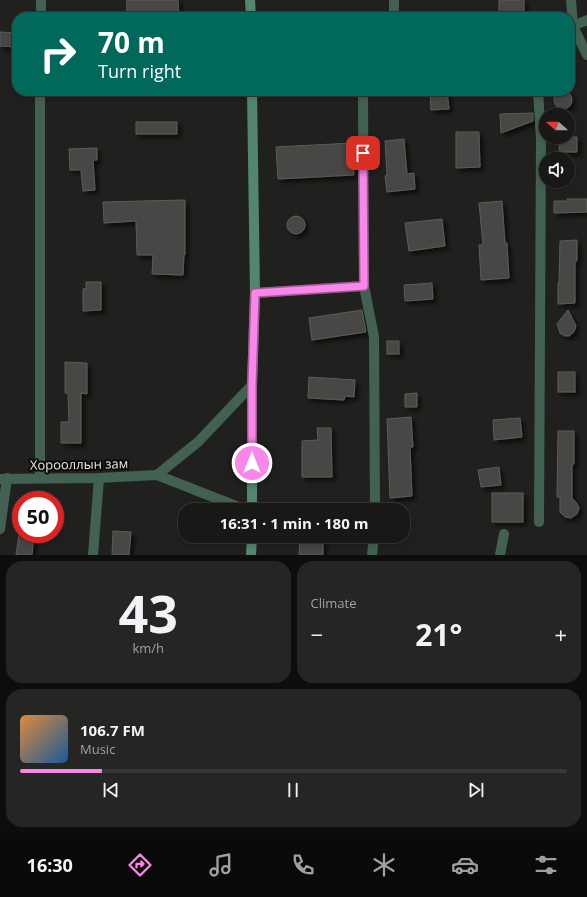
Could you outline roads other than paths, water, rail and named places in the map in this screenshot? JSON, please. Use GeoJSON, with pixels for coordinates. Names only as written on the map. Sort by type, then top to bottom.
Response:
{"type":"FeatureCollection","features":[{"type":"Feature","properties":{"kind":"main road"},"geometry":{"type":"LineString","coordinates":[[250,0],[251,12]]}},
{"type":"Feature","properties":{"kind":"main road"},"geometry":{"type":"LineString","coordinates":[[252,96],[255,293],[252,385],[252,503]]}},
{"type":"Feature","properties":{"kind":"main road"},"geometry":{"type":"LineString","coordinates":[[251,555],[252,543]]}},
{"type":"Feature","properties":{"kind":"street"},"geometry":{"type":"LineString","coordinates":[[41,0],[41,12]]}},
{"type":"Feature","properties":{"kind":"street"},"geometry":{"type":"LineString","coordinates":[[394,0],[394,12]]}},
{"type":"Feature","properties":{"kind":"street"},"geometry":{"type":"LineString","coordinates":[[571,0],[571,12]]}},
{"type":"Feature","properties":{"kind":"street"},"geometry":{"type":"LineString","coordinates":[[575,26],[587,20]]}},
{"type":"Feature","properties":{"kind":"street"},"geometry":{"type":"LineString","coordinates":[[575,35],[587,55]]}},
{"type":"Feature","properties":{"kind":"street"},"geometry":{"type":"LineString","coordinates":[[40,96],[40,478]]}},
{"type":"Feature","properties":{"kind":"street"},"geometry":{"type":"LineString","coordinates":[[363,96],[364,286],[374,337],[375,503]]}},
{"type":"Feature","properties":{"kind":"street"},"geometry":{"type":"LineString","coordinates":[[538,96],[541,139],[539,522]]}},
{"type":"Feature","properties":{"kind":"street"},"geometry":{"type":"LineString","coordinates":[[255,293],[364,286]]}},
{"type":"Feature","properties":{"kind":"street"},"geometry":{"type":"LineString","coordinates":[[157,475],[198,442],[252,385]]}},
{"type":"Feature","properties":{"kind":"street","name":"Хорооллын зам"},"geometry":{"type":"LineString","coordinates":[[4,478],[99,478],[157,475],[228,503]]}},
{"type":"Feature","properties":{"kind":"street"},"geometry":{"type":"LineString","coordinates":[[0,529],[4,478]]}},
{"type":"Feature","properties":{"kind":"street"},"geometry":{"type":"LineString","coordinates":[[93,555],[99,478]]}},
{"type":"Feature","properties":{"kind":"street"},"geometry":{"type":"LineString","coordinates":[[500,555],[504,534]]}},
{"type":"Feature","properties":{"kind":"street"},"geometry":{"type":"LineString","coordinates":[[372,555],[373,543]]}}]}
